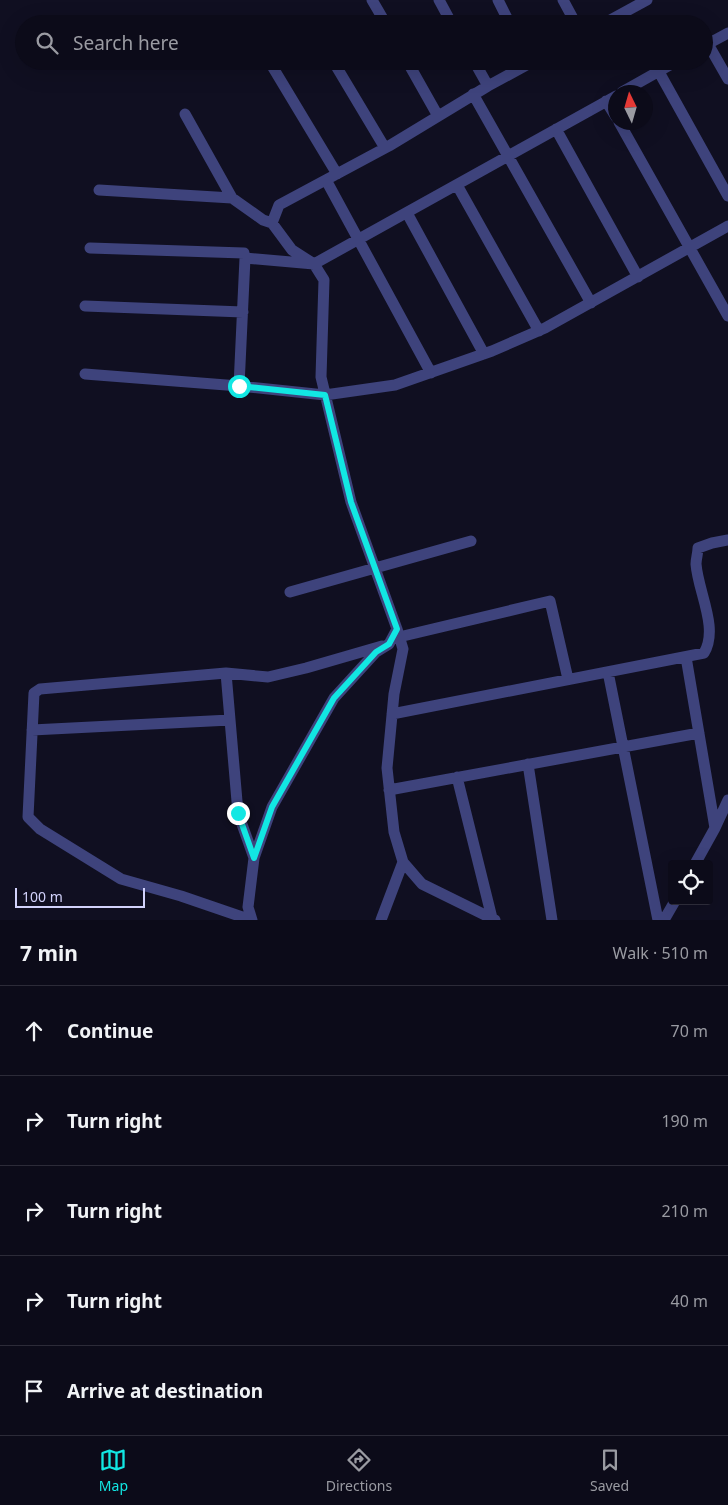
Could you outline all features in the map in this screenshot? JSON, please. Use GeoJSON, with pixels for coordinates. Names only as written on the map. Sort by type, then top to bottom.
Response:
{"type":"FeatureCollection","features":[{"type":"Feature","properties":{"kind":"street"},"geometry":{"type":"LineString","coordinates":[[372,0],[381,15]]}},
{"type":"Feature","properties":{"kind":"street"},"geometry":{"type":"LineString","coordinates":[[439,0],[447,15]]}},
{"type":"Feature","properties":{"kind":"street"},"geometry":{"type":"LineString","coordinates":[[498,0],[506,15]]}},
{"type":"Feature","properties":{"kind":"street"},"geometry":{"type":"LineString","coordinates":[[563,0],[571,15]]}},
{"type":"Feature","properties":{"kind":"street"},"geometry":{"type":"LineString","coordinates":[[620,15],[647,0]]}},
{"type":"Feature","properties":{"kind":"street"},"geometry":{"type":"LineString","coordinates":[[713,41],[728,33]]}},
{"type":"Feature","properties":{"kind":"street"},"geometry":{"type":"LineString","coordinates":[[713,56],[728,79]]}},
{"type":"Feature","properties":{"kind":"street"},"geometry":{"type":"LineString","coordinates":[[274,70],[337,174]]}},
{"type":"Feature","properties":{"kind":"street"},"geometry":{"type":"LineString","coordinates":[[339,70],[385,148]]}},
{"type":"Feature","properties":{"kind":"street"},"geometry":{"type":"LineString","coordinates":[[412,70],[438,116]]}},
{"type":"Feature","properties":{"kind":"street"},"geometry":{"type":"LineString","coordinates":[[479,70],[488,86]]}},
{"type":"Feature","properties":{"kind":"street"},"geometry":{"type":"LineString","coordinates":[[272,223],[279,205],[385,148],[516,70]]}},
{"type":"Feature","properties":{"kind":"street"},"geometry":{"type":"LineString","coordinates":[[635,85],[662,70]]}},
{"type":"Feature","properties":{"kind":"street"},"geometry":{"type":"LineString","coordinates":[[659,72],[728,196]]}},
{"type":"Feature","properties":{"kind":"street"},"geometry":{"type":"LineString","coordinates":[[473,94],[591,303]]}},
{"type":"Feature","properties":{"kind":"street"},"geometry":{"type":"LineString","coordinates":[[245,258],[314,264],[608,100]]}},
{"type":"Feature","properties":{"kind":"street"},"geometry":{"type":"LineString","coordinates":[[185,114],[232,198],[263,220],[272,223],[292,250],[314,264],[324,280],[320,377],[351,502],[376,568],[403,649],[394,694],[387,768],[394,832],[403,862],[422,884],[493,919]]}},
{"type":"Feature","properties":{"kind":"street"},"geometry":{"type":"LineString","coordinates":[[556,130],[638,277]]}},
{"type":"Feature","properties":{"kind":"street"},"geometry":{"type":"LineString","coordinates":[[624,130],[728,316]]}},
{"type":"Feature","properties":{"kind":"street"},"geometry":{"type":"LineString","coordinates":[[326,180],[430,373]]}},
{"type":"Feature","properties":{"kind":"street"},"geometry":{"type":"LineString","coordinates":[[457,185],[539,331]]}},
{"type":"Feature","properties":{"kind":"street"},"geometry":{"type":"LineString","coordinates":[[99,190],[232,198]]}},
{"type":"Feature","properties":{"kind":"street"},"geometry":{"type":"LineString","coordinates":[[407,213],[484,354]]}},
{"type":"Feature","properties":{"kind":"street"},"geometry":{"type":"LineString","coordinates":[[85,374],[325,395],[395,385],[484,354],[539,331],[728,226]]}},
{"type":"Feature","properties":{"kind":"street"},"geometry":{"type":"LineString","coordinates":[[90,248],[244,252],[239,386]]}},
{"type":"Feature","properties":{"kind":"street"},"geometry":{"type":"LineString","coordinates":[[84,306],[243,312]]}},
{"type":"Feature","properties":{"kind":"street"},"geometry":{"type":"LineString","coordinates":[[392,714],[704,653],[711,633],[696,562],[698,548],[728,540]]}},
{"type":"Feature","properties":{"kind":"street"},"geometry":{"type":"LineString","coordinates":[[290,592],[470,541]]}},
{"type":"Feature","properties":{"kind":"street"},"geometry":{"type":"LineString","coordinates":[[252,920],[248,907],[254,858],[272,807],[334,698],[376,652],[389,644],[398,633],[550,601],[568,680]]}},
{"type":"Feature","properties":{"kind":"street"},"geometry":{"type":"LineString","coordinates":[[252,920],[181,896],[121,879],[40,829],[28,817],[34,693],[40,689],[226,674],[268,677],[389,644]]}},
{"type":"Feature","properties":{"kind":"street"},"geometry":{"type":"LineString","coordinates":[[686,657],[715,828]]}},
{"type":"Feature","properties":{"kind":"street"},"geometry":{"type":"LineString","coordinates":[[608,672],[658,920]]}},
{"type":"Feature","properties":{"kind":"street"},"geometry":{"type":"LineString","coordinates":[[226,674],[238,813],[254,858]]}},
{"type":"Feature","properties":{"kind":"street"},"geometry":{"type":"LineString","coordinates":[[32,730],[230,720]]}},
{"type":"Feature","properties":{"kind":"street"},"geometry":{"type":"LineString","coordinates":[[389,790],[699,733]]}},
{"type":"Feature","properties":{"kind":"street"},"geometry":{"type":"LineString","coordinates":[[528,764],[552,920]]}},
{"type":"Feature","properties":{"kind":"street"},"geometry":{"type":"LineString","coordinates":[[458,777],[493,919]]}},
{"type":"Feature","properties":{"kind":"street"},"geometry":{"type":"LineString","coordinates":[[697,860],[728,800]]}},
{"type":"Feature","properties":{"kind":"street"},"geometry":{"type":"LineString","coordinates":[[381,920],[403,862]]}},
{"type":"Feature","properties":{"kind":"street"},"geometry":{"type":"LineString","coordinates":[[664,920],[672,905]]}},
{"type":"Feature","properties":{"kind":"route"},"geometry":{"type":"LineString","coordinates":[[238,813],[254,858],[272,807],[334,698],[376,652],[389,644],[397,629],[351,502],[325,395],[239,386]]}}]}
